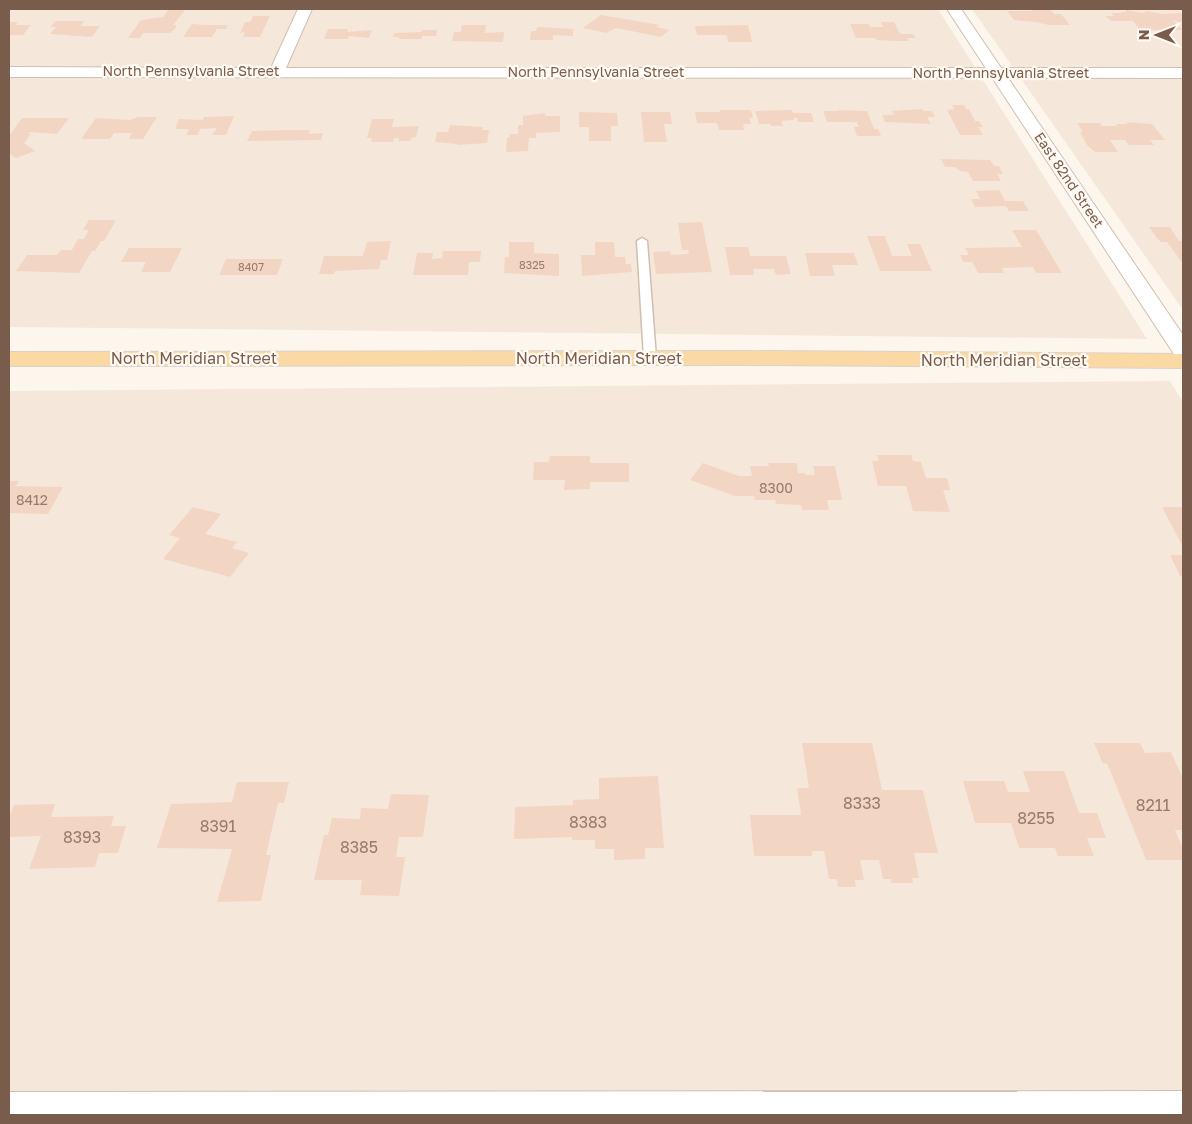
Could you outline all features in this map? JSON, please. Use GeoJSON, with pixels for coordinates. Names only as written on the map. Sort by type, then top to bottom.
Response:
{"type":"FeatureCollection","features":[{"type":"Feature","properties":{"kind":"main road","name":"North Meridian Street"},"geometry":{"type":"LineString","coordinates":[[11,358],[650,358],[1183,361]]}},
{"type":"Feature","properties":{"kind":"street"},"geometry":{"type":"LineString","coordinates":[[277,71],[305,9]]}},
{"type":"Feature","properties":{"kind":"street","name":"East 82nd Street"},"geometry":{"type":"LineString","coordinates":[[954,9],[1183,351]]}},
{"type":"Feature","properties":{"kind":"street","name":"North Pennsylvania Street"},"geometry":{"type":"LineString","coordinates":[[9,72],[1183,73]]}},
{"type":"Feature","properties":{"kind":"street"},"geometry":{"type":"LineString","coordinates":[[9,1112],[1183,1111]]}},
{"type":"Feature","properties":{"kind":"lane"},"geometry":{"type":"LineString","coordinates":[[642,241],[650,358]]}},
{"type":"Feature","properties":{"kind":"shaded area"},"geometry":{"type":"Polygon","coordinates":[[[9,9],[938,9],[1147,339],[9,327],[9,9]]]}},
{"type":"Feature","properties":{"kind":"shaded area"},"geometry":{"type":"Polygon","coordinates":[[[972,9],[1183,9],[1183,310],[972,9]]]}},
{"type":"Feature","properties":{"kind":"shaded area"},"geometry":{"type":"Polygon","coordinates":[[[1170,381],[1183,402],[1183,1115],[9,1115],[9,391],[1170,381]]]}},
{"type":"Feature","properties":{"kind":"building"},"geometry":{"type":"Polygon","coordinates":[[[169,9],[186,9],[173,25],[177,25],[175,29],[170,33],[143,33],[140,38],[128,38],[141,20],[163,17],[169,9]]]}},
{"type":"Feature","properties":{"kind":"building"},"geometry":{"type":"Polygon","coordinates":[[[1031,9],[1050,9],[1054,14],[1061,14],[1070,25],[1049,25],[1014,20],[1007,11],[1033,11],[1031,9]]]}},
{"type":"Feature","properties":{"kind":"building"},"geometry":{"type":"Polygon","coordinates":[[[1126,10],[1162,14],[1183,13],[1183,24],[1173,20],[1182,30],[1140,30],[1133,21],[1111,21],[1106,16],[1114,16],[1111,13],[1122,13],[1126,12],[1126,10]]]}},
{"type":"Feature","properties":{"kind":"building"},"geometry":{"type":"Polygon","coordinates":[[[601,15],[660,25],[656,27],[669,30],[661,37],[616,28],[606,33],[583,28],[601,15]]]}},
{"type":"Feature","properties":{"kind":"building"},"geometry":{"type":"Polygon","coordinates":[[[253,16],[270,16],[260,37],[243,37],[245,32],[240,33],[245,22],[250,22],[253,16]]]}},
{"type":"Feature","properties":{"kind":"building"},"geometry":{"type":"Polygon","coordinates":[[[56,21],[85,21],[80,26],[100,26],[92,37],[50,34],[56,27],[50,27],[56,21]]]}},
{"type":"Feature","properties":{"kind":"building"},"geometry":{"type":"Polygon","coordinates":[[[9,22],[18,22],[15,25],[31,25],[23,35],[9,35],[9,22]]]}},
{"type":"Feature","properties":{"kind":"building"},"geometry":{"type":"Polygon","coordinates":[[[881,22],[894,22],[900,34],[913,34],[916,38],[907,38],[909,41],[896,41],[856,38],[850,24],[869,24],[870,27],[883,27],[881,22]]]}},
{"type":"Feature","properties":{"kind":"building"},"geometry":{"type":"Polygon","coordinates":[[[192,24],[228,25],[226,29],[217,29],[212,37],[183,37],[192,24]]]}},
{"type":"Feature","properties":{"kind":"building"},"geometry":{"type":"Polygon","coordinates":[[[462,25],[486,25],[485,33],[504,32],[503,42],[452,41],[454,32],[461,32],[462,25]]]}},
{"type":"Feature","properties":{"kind":"building"},"geometry":{"type":"Polygon","coordinates":[[[748,25],[752,42],[728,42],[727,35],[697,35],[695,26],[748,25]]]}},
{"type":"Feature","properties":{"kind":"building"},"geometry":{"type":"Polygon","coordinates":[[[537,27],[573,29],[573,36],[553,35],[553,40],[530,40],[531,31],[536,31],[537,27]]]}},
{"type":"Feature","properties":{"kind":"building"},"geometry":{"type":"Polygon","coordinates":[[[328,29],[348,29],[347,32],[372,30],[369,38],[349,36],[348,39],[324,39],[328,29]]]}},
{"type":"Feature","properties":{"kind":"building"},"geometry":{"type":"Polygon","coordinates":[[[422,30],[437,30],[436,36],[422,36],[422,39],[399,39],[399,37],[393,37],[394,33],[422,32],[422,30]]]}},
{"type":"Feature","properties":{"kind":"building"},"geometry":{"type":"Polygon","coordinates":[[[952,105],[964,105],[966,109],[969,109],[975,121],[979,121],[983,127],[978,127],[983,135],[960,135],[947,110],[954,109],[952,105]]]}},
{"type":"Feature","properties":{"kind":"building"},"geometry":{"type":"Polygon","coordinates":[[[922,109],[923,111],[932,111],[935,117],[927,117],[931,124],[885,122],[882,115],[894,115],[892,111],[922,109]]]}},
{"type":"Feature","properties":{"kind":"building"},"geometry":{"type":"Polygon","coordinates":[[[719,110],[751,110],[753,118],[749,118],[751,124],[743,124],[744,130],[719,130],[717,123],[697,123],[695,112],[720,112],[719,110]]]}},
{"type":"Feature","properties":{"kind":"building"},"geometry":{"type":"Polygon","coordinates":[[[792,110],[793,113],[811,113],[814,122],[798,122],[797,118],[794,118],[794,120],[781,121],[783,126],[759,124],[755,111],[792,110]]]}},
{"type":"Feature","properties":{"kind":"building"},"geometry":{"type":"Polygon","coordinates":[[[823,111],[867,111],[874,129],[878,129],[881,136],[857,136],[854,127],[859,127],[857,122],[827,122],[823,111]]]}},
{"type":"Feature","properties":{"kind":"building"},"geometry":{"type":"Polygon","coordinates":[[[579,112],[617,113],[618,126],[611,126],[611,141],[589,141],[589,127],[579,127],[579,112]]]}},
{"type":"Feature","properties":{"kind":"building"},"geometry":{"type":"Polygon","coordinates":[[[641,112],[670,112],[672,124],[664,124],[667,142],[644,142],[641,112]]]}},
{"type":"Feature","properties":{"kind":"building"},"geometry":{"type":"Polygon","coordinates":[[[545,113],[545,116],[560,116],[560,132],[536,133],[536,138],[529,138],[528,151],[506,152],[507,138],[510,137],[510,134],[518,134],[518,125],[523,125],[523,116],[545,113]]]}},
{"type":"Feature","properties":{"kind":"building"},"geometry":{"type":"Polygon","coordinates":[[[234,116],[226,135],[212,135],[217,128],[200,129],[198,135],[186,135],[189,129],[175,129],[179,119],[203,120],[204,117],[234,116]]]}},
{"type":"Feature","properties":{"kind":"building"},"geometry":{"type":"Polygon","coordinates":[[[138,117],[157,117],[143,139],[129,139],[132,133],[114,133],[110,139],[81,139],[96,118],[130,120],[138,117]]]}},
{"type":"Feature","properties":{"kind":"building"},"geometry":{"type":"Polygon","coordinates":[[[22,118],[69,118],[57,134],[30,132],[28,134],[31,134],[24,143],[35,151],[16,158],[9,153],[9,136],[22,118]]]}},
{"type":"Feature","properties":{"kind":"building"},"geometry":{"type":"Polygon","coordinates":[[[372,119],[394,119],[392,127],[419,126],[416,137],[411,138],[410,141],[398,141],[399,138],[394,138],[393,142],[371,142],[372,138],[367,138],[372,119]]]}},
{"type":"Feature","properties":{"kind":"building"},"geometry":{"type":"Polygon","coordinates":[[[1126,122],[1152,124],[1165,140],[1150,140],[1154,145],[1129,145],[1125,140],[1110,140],[1118,152],[1095,152],[1087,145],[1080,132],[1083,132],[1077,123],[1100,123],[1102,126],[1118,126],[1116,124],[1128,124],[1126,122]]]}},
{"type":"Feature","properties":{"kind":"building"},"geometry":{"type":"Polygon","coordinates":[[[450,125],[483,127],[482,130],[489,130],[487,143],[457,145],[435,142],[437,132],[448,132],[450,125]]]}},
{"type":"Feature","properties":{"kind":"building"},"geometry":{"type":"Polygon","coordinates":[[[310,130],[309,134],[323,133],[321,140],[247,141],[252,131],[310,130]]]}},
{"type":"Feature","properties":{"kind":"building"},"geometry":{"type":"Polygon","coordinates":[[[941,159],[990,160],[994,166],[999,166],[1003,174],[997,174],[1001,181],[973,181],[968,172],[960,171],[955,167],[945,167],[941,159]]]}},
{"type":"Feature","properties":{"kind":"building"},"geometry":{"type":"Polygon","coordinates":[[[999,190],[1005,201],[1023,201],[1029,211],[1009,211],[1006,206],[975,207],[971,199],[980,199],[976,191],[999,190]]]}},
{"type":"Feature","properties":{"kind":"building"},"geometry":{"type":"Polygon","coordinates":[[[89,220],[116,220],[104,241],[101,241],[95,251],[92,251],[79,273],[16,271],[27,255],[57,255],[61,250],[72,250],[78,239],[84,239],[89,230],[83,230],[89,220]]]}},
{"type":"Feature","properties":{"kind":"building"},"geometry":{"type":"Polygon","coordinates":[[[702,222],[712,272],[656,274],[653,252],[670,251],[671,255],[689,254],[688,250],[682,250],[678,223],[702,222]]]}},
{"type":"Feature","properties":{"kind":"building"},"geometry":{"type":"Polygon","coordinates":[[[1149,227],[1170,227],[1179,241],[1183,241],[1183,261],[1181,261],[1167,242],[1161,242],[1157,238],[1149,227]]]}},
{"type":"Feature","properties":{"kind":"building"},"geometry":{"type":"Polygon","coordinates":[[[1012,230],[1036,230],[1062,273],[1036,273],[1033,267],[1002,268],[1004,273],[978,273],[972,262],[963,262],[960,255],[969,255],[965,248],[1022,247],[1012,230]]]}},
{"type":"Feature","properties":{"kind":"building"},"geometry":{"type":"Polygon","coordinates":[[[867,236],[885,236],[892,256],[912,256],[907,244],[920,244],[932,271],[880,271],[867,236]]]}},
{"type":"Feature","properties":{"kind":"building"},"geometry":{"type":"Polygon","coordinates":[[[391,241],[387,260],[381,260],[379,269],[335,271],[334,274],[319,274],[324,256],[363,256],[367,242],[391,241]]]}},
{"type":"Feature","properties":{"kind":"building"},"geometry":{"type":"Polygon","coordinates":[[[509,242],[534,242],[534,253],[559,254],[559,276],[504,273],[505,257],[509,257],[509,242]]]}},
{"type":"Feature","properties":{"kind":"building"},"geometry":{"type":"Polygon","coordinates":[[[595,242],[614,242],[615,257],[625,257],[626,264],[631,264],[632,272],[582,276],[581,255],[595,255],[595,242]]]}},
{"type":"Feature","properties":{"kind":"building"},"geometry":{"type":"Polygon","coordinates":[[[725,247],[748,247],[750,256],[786,256],[791,274],[776,275],[774,269],[753,269],[754,275],[730,275],[725,247]]]}},
{"type":"Feature","properties":{"kind":"building"},"geometry":{"type":"Polygon","coordinates":[[[129,248],[182,248],[170,272],[141,272],[146,262],[121,262],[129,248]]]}},
{"type":"Feature","properties":{"kind":"building"},"geometry":{"type":"Polygon","coordinates":[[[443,251],[481,251],[480,262],[469,262],[468,275],[413,275],[417,253],[433,253],[432,259],[442,258],[443,251]]]}},
{"type":"Feature","properties":{"kind":"building"},"geometry":{"type":"Polygon","coordinates":[[[805,253],[854,253],[858,265],[832,265],[835,276],[810,276],[805,253]]]}},
{"type":"Feature","properties":{"kind":"building"},"geometry":{"type":"Polygon","coordinates":[[[226,259],[283,259],[277,275],[219,275],[226,259]]]}},
{"type":"Feature","properties":{"kind":"building"},"geometry":{"type":"Polygon","coordinates":[[[877,455],[911,455],[913,461],[921,462],[926,478],[947,478],[950,490],[943,490],[950,512],[913,511],[906,486],[878,486],[872,461],[879,461],[877,455]]]}},
{"type":"Feature","properties":{"kind":"building"},"geometry":{"type":"Polygon","coordinates":[[[550,456],[590,456],[590,463],[629,463],[629,482],[590,482],[590,489],[564,490],[565,480],[533,480],[534,462],[549,462],[550,456]]]}},
{"type":"Feature","properties":{"kind":"building"},"geometry":{"type":"Polygon","coordinates":[[[703,463],[739,476],[752,476],[750,466],[769,466],[768,463],[797,463],[798,473],[805,473],[806,475],[815,475],[813,466],[835,466],[842,500],[827,500],[829,510],[802,510],[801,505],[776,504],[775,500],[755,500],[754,496],[735,496],[690,480],[703,463]]]}},
{"type":"Feature","properties":{"kind":"building"},"geometry":{"type":"Polygon","coordinates":[[[9,481],[19,481],[16,486],[63,487],[48,514],[9,513],[9,481]]]}},
{"type":"Feature","properties":{"kind":"building"},"geometry":{"type":"Polygon","coordinates":[[[193,507],[221,514],[205,534],[237,542],[232,548],[249,553],[230,577],[163,559],[180,538],[169,535],[193,507]]]}},
{"type":"Feature","properties":{"kind":"building"},"geometry":{"type":"Polygon","coordinates":[[[1162,507],[1183,507],[1183,547],[1162,507]]]}},
{"type":"Feature","properties":{"kind":"building"},"geometry":{"type":"Polygon","coordinates":[[[1170,555],[1183,555],[1183,576],[1180,576],[1170,555]]]}},
{"type":"Feature","properties":{"kind":"building"},"geometry":{"type":"Polygon","coordinates":[[[802,743],[872,743],[882,790],[923,790],[938,853],[914,853],[919,878],[912,878],[913,883],[891,883],[891,879],[883,879],[879,860],[860,860],[864,880],[855,880],[856,887],[838,887],[837,879],[829,879],[824,851],[812,851],[812,856],[754,856],[750,815],[801,815],[797,788],[809,788],[802,743]]]}},
{"type":"Feature","properties":{"kind":"building"},"geometry":{"type":"Polygon","coordinates":[[[1094,743],[1140,743],[1145,753],[1171,752],[1183,779],[1183,830],[1175,830],[1183,849],[1183,860],[1146,860],[1107,763],[1103,764],[1094,743]]]}},
{"type":"Feature","properties":{"kind":"building"},"geometry":{"type":"Polygon","coordinates":[[[1023,771],[1064,771],[1079,813],[1097,813],[1106,838],[1087,838],[1094,856],[1058,856],[1055,848],[1019,848],[1011,823],[975,823],[963,781],[1004,781],[1008,792],[1030,792],[1023,771]]]}},
{"type":"Feature","properties":{"kind":"building"},"geometry":{"type":"Polygon","coordinates":[[[658,776],[664,848],[645,848],[645,859],[614,860],[614,849],[595,849],[595,840],[572,840],[572,837],[514,839],[515,807],[573,805],[573,800],[599,799],[599,778],[658,776]]]}},
{"type":"Feature","properties":{"kind":"building"},"geometry":{"type":"Polygon","coordinates":[[[237,782],[289,782],[284,803],[278,803],[266,855],[271,855],[261,901],[217,902],[232,849],[157,848],[171,804],[232,802],[237,782]]]}},
{"type":"Feature","properties":{"kind":"building"},"geometry":{"type":"Polygon","coordinates":[[[391,794],[429,795],[423,837],[399,837],[396,857],[405,857],[399,896],[360,895],[362,880],[314,880],[324,835],[328,835],[332,818],[360,819],[361,808],[388,809],[391,794]]]}},
{"type":"Feature","properties":{"kind":"building"},"geometry":{"type":"Polygon","coordinates":[[[55,804],[51,817],[114,816],[111,826],[126,826],[118,853],[99,853],[95,867],[29,869],[41,836],[9,837],[9,819],[14,805],[55,804]]]}}]}
